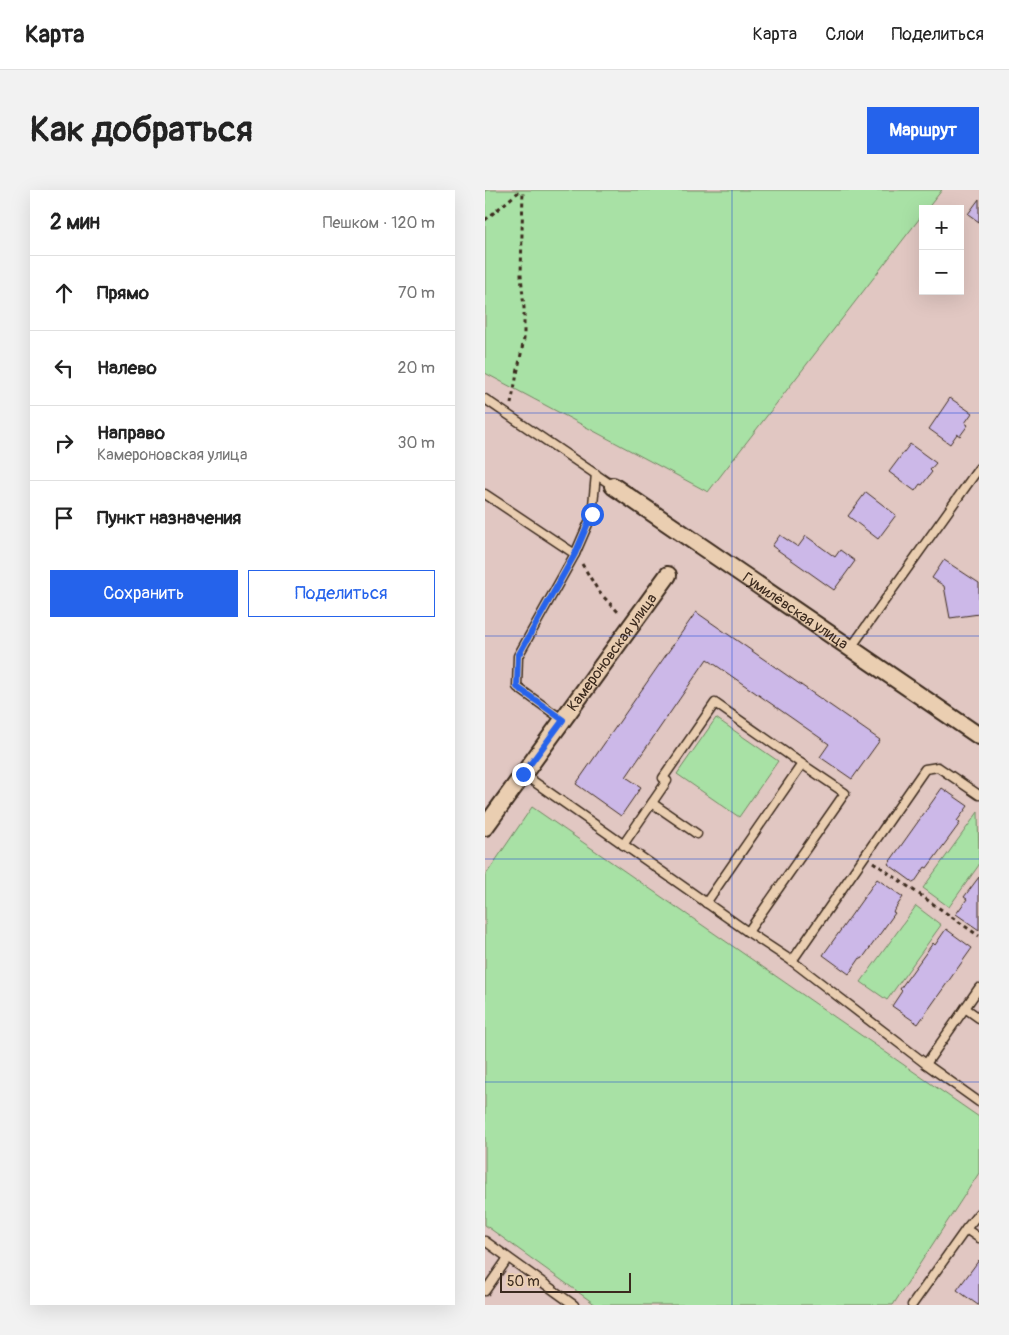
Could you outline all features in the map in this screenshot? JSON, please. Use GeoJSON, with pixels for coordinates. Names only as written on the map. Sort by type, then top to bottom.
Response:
{"type":"FeatureCollection","features":[{"type":"Feature","properties":{"kind":"street","name":"Гумилёвская улица"},"geometry":{"type":"LineString","coordinates":[[613,486],[979,736]]}},
{"type":"Feature","properties":{"kind":"street","name":"Камероновская улица"},"geometry":{"type":"LineString","coordinates":[[485,827],[668,575]]}},
{"type":"Feature","properties":{"kind":"lane"},"geometry":{"type":"LineString","coordinates":[[485,399],[613,486]]}},
{"type":"Feature","properties":{"kind":"lane"},"geometry":{"type":"LineString","coordinates":[[850,649],[979,468]]}},
{"type":"Feature","properties":{"kind":"lane"},"geometry":{"type":"LineString","coordinates":[[563,720],[517,687],[518,656],[575,554],[592,514],[596,474]]}},
{"type":"Feature","properties":{"kind":"lane"},"geometry":{"type":"LineString","coordinates":[[485,494],[575,554]]}},
{"type":"Feature","properties":{"kind":"lane"},"geometry":{"type":"LineString","coordinates":[[623,845],[667,781],[663,778],[715,703],[845,793],[748,932]]}},
{"type":"Feature","properties":{"kind":"lane"},"geometry":{"type":"LineString","coordinates":[[706,903],[803,764]]}},
{"type":"Feature","properties":{"kind":"lane"},"geometry":{"type":"LineString","coordinates":[[792,961],[925,769],[938,768],[979,795]]}},
{"type":"Feature","properties":{"kind":"lane"},"geometry":{"type":"LineString","coordinates":[[523,774],[792,961],[926,1064],[979,1102]]}},
{"type":"Feature","properties":{"kind":"lane"},"geometry":{"type":"LineString","coordinates":[[652,803],[697,834]]}},
{"type":"Feature","properties":{"kind":"lane"},"geometry":{"type":"LineString","coordinates":[[926,1064],[979,988]]}},
{"type":"Feature","properties":{"kind":"lane"},"geometry":{"type":"LineString","coordinates":[[965,1008],[979,1018]]}},
{"type":"Feature","properties":{"kind":"lane"},"geometry":{"type":"LineString","coordinates":[[912,1305],[979,1213]]}},
{"type":"Feature","properties":{"kind":"lane"},"geometry":{"type":"LineString","coordinates":[[966,1229],[979,1238]]}},
{"type":"Feature","properties":{"kind":"lane"},"geometry":{"type":"LineString","coordinates":[[485,1241],[574,1305]]}},
{"type":"Feature","properties":{"kind":"lane"},"geometry":{"type":"LineString","coordinates":[[485,1291],[508,1258]]}},
{"type":"Feature","properties":{"kind":"path"},"geometry":{"type":"LineString","coordinates":[[485,220],[522,190]]}},
{"type":"Feature","properties":{"kind":"path"},"geometry":{"type":"LineString","coordinates":[[512,404],[524,339],[521,275],[522,190]]}},
{"type":"Feature","properties":{"kind":"path"},"geometry":{"type":"LineString","coordinates":[[575,554],[587,569],[599,592],[621,615]]}},
{"type":"Feature","properties":{"kind":"path"},"geometry":{"type":"LineString","coordinates":[[865,856],[979,936]]}},
{"type":"Feature","properties":{"kind":"green space"},"geometry":{"type":"Polygon","coordinates":[[[485,190],[942,190],[930,205],[919,205],[919,219],[708,492],[485,373],[485,190]]]}},
{"type":"Feature","properties":{"kind":"green space"},"geometry":{"type":"Polygon","coordinates":[[[716,718],[778,761],[739,817],[677,774],[716,718]]]}},
{"type":"Feature","properties":{"kind":"green space"},"geometry":{"type":"Polygon","coordinates":[[[532,807],[979,1117],[979,1173],[893,1305],[596,1305],[485,1225],[485,876],[532,807]]]}},
{"type":"Feature","properties":{"kind":"green space"},"geometry":{"type":"Polygon","coordinates":[[[978,812],[979,865],[949,907],[923,888],[978,812]]]}},
{"type":"Feature","properties":{"kind":"green space"},"geometry":{"type":"Polygon","coordinates":[[[916,906],[941,925],[887,1000],[861,982],[916,906]]]}},
{"type":"Feature","properties":{"kind":"building"},"geometry":{"type":"Polygon","coordinates":[[[979,199],[979,222],[968,214],[979,199]]]}},
{"type":"Feature","properties":{"kind":"building"},"geometry":{"type":"Polygon","coordinates":[[[950,398],[972,413],[965,423],[968,425],[960,436],[957,434],[950,444],[929,429],[950,398]]]}},
{"type":"Feature","properties":{"kind":"building"},"geometry":{"type":"Polygon","coordinates":[[[910,444],[936,463],[930,470],[932,472],[915,491],[889,472],[910,444]]]}},
{"type":"Feature","properties":{"kind":"building"},"geometry":{"type":"Polygon","coordinates":[[[866,492],[896,515],[878,539],[848,516],[866,492]]]}},
{"type":"Feature","properties":{"kind":"building"},"geometry":{"type":"Polygon","coordinates":[[[780,535],[798,547],[806,536],[835,557],[840,550],[855,561],[834,590],[772,546],[780,535]]]}},
{"type":"Feature","properties":{"kind":"building"},"geometry":{"type":"Polygon","coordinates":[[[944,560],[979,583],[979,614],[950,618],[944,586],[932,578],[944,560]]]}},
{"type":"Feature","properties":{"kind":"building"},"geometry":{"type":"Polygon","coordinates":[[[696,612],[880,740],[852,779],[820,757],[829,744],[707,659],[626,777],[641,787],[621,816],[576,784],[696,612]]]}},
{"type":"Feature","properties":{"kind":"building"},"geometry":{"type":"Polygon","coordinates":[[[942,788],[968,806],[957,821],[960,823],[914,883],[888,864],[942,788]]]}},
{"type":"Feature","properties":{"kind":"building"},"geometry":{"type":"Polygon","coordinates":[[[979,877],[979,930],[956,914],[967,899],[964,897],[979,877]]]}},
{"type":"Feature","properties":{"kind":"building"},"geometry":{"type":"Polygon","coordinates":[[[877,879],[903,897],[893,912],[895,913],[849,974],[823,955],[877,879]]]}},
{"type":"Feature","properties":{"kind":"building"},"geometry":{"type":"Polygon","coordinates":[[[946,929],[972,948],[918,1024],[892,1006],[902,991],[900,989],[933,943],[935,945],[946,929]]]}},
{"type":"Feature","properties":{"kind":"building"},"geometry":{"type":"Polygon","coordinates":[[[979,1260],[979,1305],[978,1305],[957,1290],[979,1260]]]}},
{"type":"Feature","properties":{"kind":"route"},"geometry":{"type":"LineString","coordinates":[[523,774],[563,720],[517,687],[518,656],[575,554],[592,514]]}}]}
